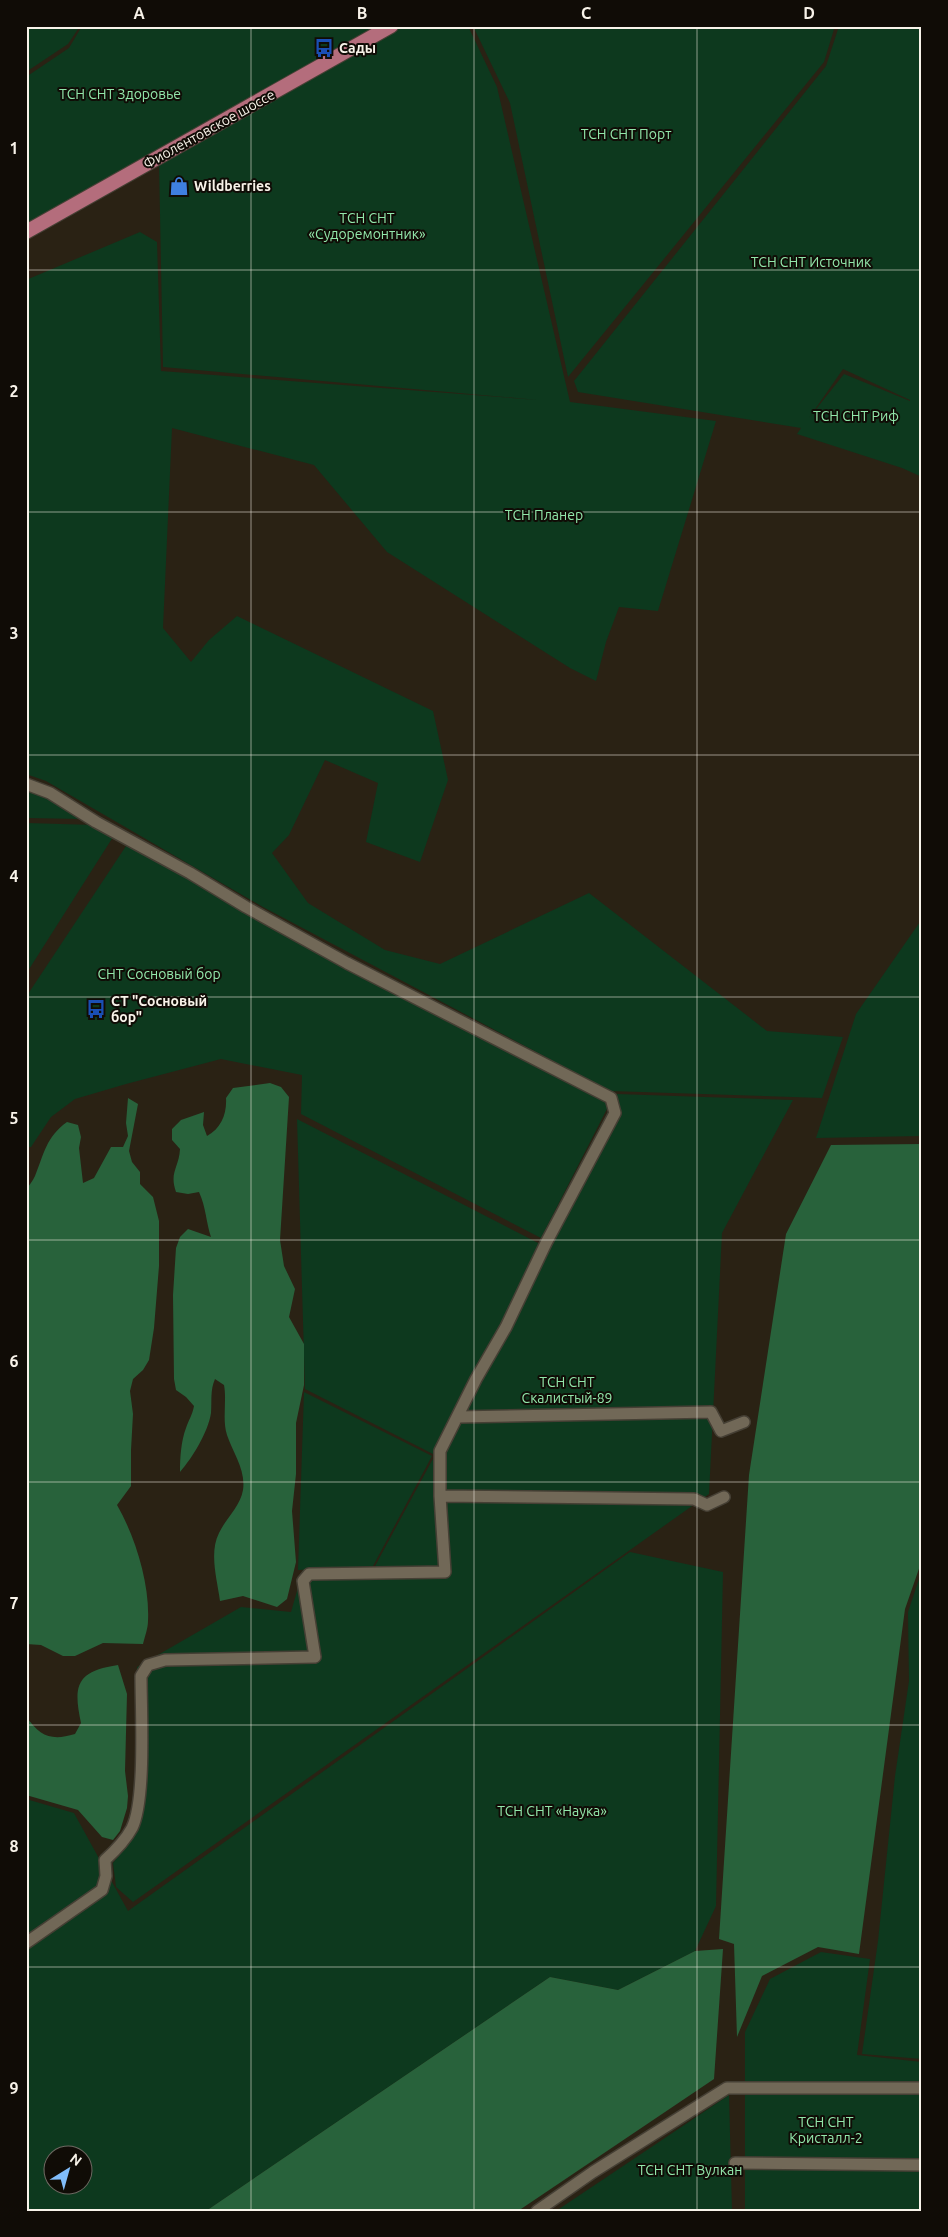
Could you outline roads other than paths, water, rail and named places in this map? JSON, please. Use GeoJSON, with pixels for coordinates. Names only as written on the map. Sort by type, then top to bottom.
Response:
{"type":"FeatureCollection","features":[{"type":"Feature","properties":{"kind":"main road","name":"Фиолентовское шоссе"},"geometry":{"type":"LineString","coordinates":[[26,232],[391,26]]}},
{"type":"Feature","properties":{"kind":"street"},"geometry":{"type":"LineString","coordinates":[[26,784],[50,793],[96,822],[190,872],[246,907],[347,963],[611,1098],[615,1113],[546,1243],[506,1327],[476,1379],[440,1451],[440,1496],[445,1572],[309,1574],[303,1581],[315,1657],[165,1660],[148,1665],[141,1676],[140,1792],[133,1826],[122,1844],[105,1860],[106,1876],[102,1890],[26,1943]]}},
{"type":"Feature","properties":{"kind":"street"},"geometry":{"type":"LineString","coordinates":[[457,1417],[711,1412],[720,1431],[744,1422]]}},
{"type":"Feature","properties":{"kind":"street"},"geometry":{"type":"LineString","coordinates":[[440,1496],[694,1499],[707,1505],[724,1497]]}},
{"type":"Feature","properties":{"kind":"street"},"geometry":{"type":"LineString","coordinates":[[537,2211],[593,2172],[727,2088],[922,2088]]}},
{"type":"Feature","properties":{"kind":"street"},"geometry":{"type":"LineString","coordinates":[[735,2164],[922,2165]]}},
{"type":"Feature","properties":{"kind":"place","name":"Сады"},"geometry":{"type":"Point","coordinates":[324,48]}},
{"type":"Feature","properties":{"kind":"place","name":"Wildberries"},"geometry":{"type":"Point","coordinates":[179,186]}},
{"type":"Feature","properties":{"kind":"place","name":"СТ \"Сосновый бор\""},"geometry":{"type":"Point","coordinates":[96,1009]}},
{"type":"Feature","properties":{"kind":"park label","name":"ТСН СНТ Здоровье"},"geometry":{"type":"Point","coordinates":[120,94]}},
{"type":"Feature","properties":{"kind":"park label","name":"ТСН СНТ Порт"},"geometry":{"type":"Point","coordinates":[626,134]}},
{"type":"Feature","properties":{"kind":"park label","name":"ТСН СНТ «Судоремонтник»"},"geometry":{"type":"Point","coordinates":[367,226]}},
{"type":"Feature","properties":{"kind":"park label","name":"ТСН СНТ Источник"},"geometry":{"type":"Point","coordinates":[811,262]}},
{"type":"Feature","properties":{"kind":"park label","name":"ТСН СНТ Риф"},"geometry":{"type":"Point","coordinates":[856,416]}},
{"type":"Feature","properties":{"kind":"park label","name":"ТСН Планер"},"geometry":{"type":"Point","coordinates":[544,515]}},
{"type":"Feature","properties":{"kind":"park label","name":"СНТ Сосновый бор"},"geometry":{"type":"Point","coordinates":[159,974]}},
{"type":"Feature","properties":{"kind":"park label","name":"ТСН СНТ Скалистый-89"},"geometry":{"type":"Point","coordinates":[567,1390]}},
{"type":"Feature","properties":{"kind":"park label","name":"ТСН СНТ «Наука»"},"geometry":{"type":"Point","coordinates":[552,1811]}},
{"type":"Feature","properties":{"kind":"park label","name":"ТСН СНТ Кристалл-2"},"geometry":{"type":"Point","coordinates":[826,2130]}},
{"type":"Feature","properties":{"kind":"park label","name":"ТСН СНТ Вулкан"},"geometry":{"type":"Point","coordinates":[690,2170]}}]}
